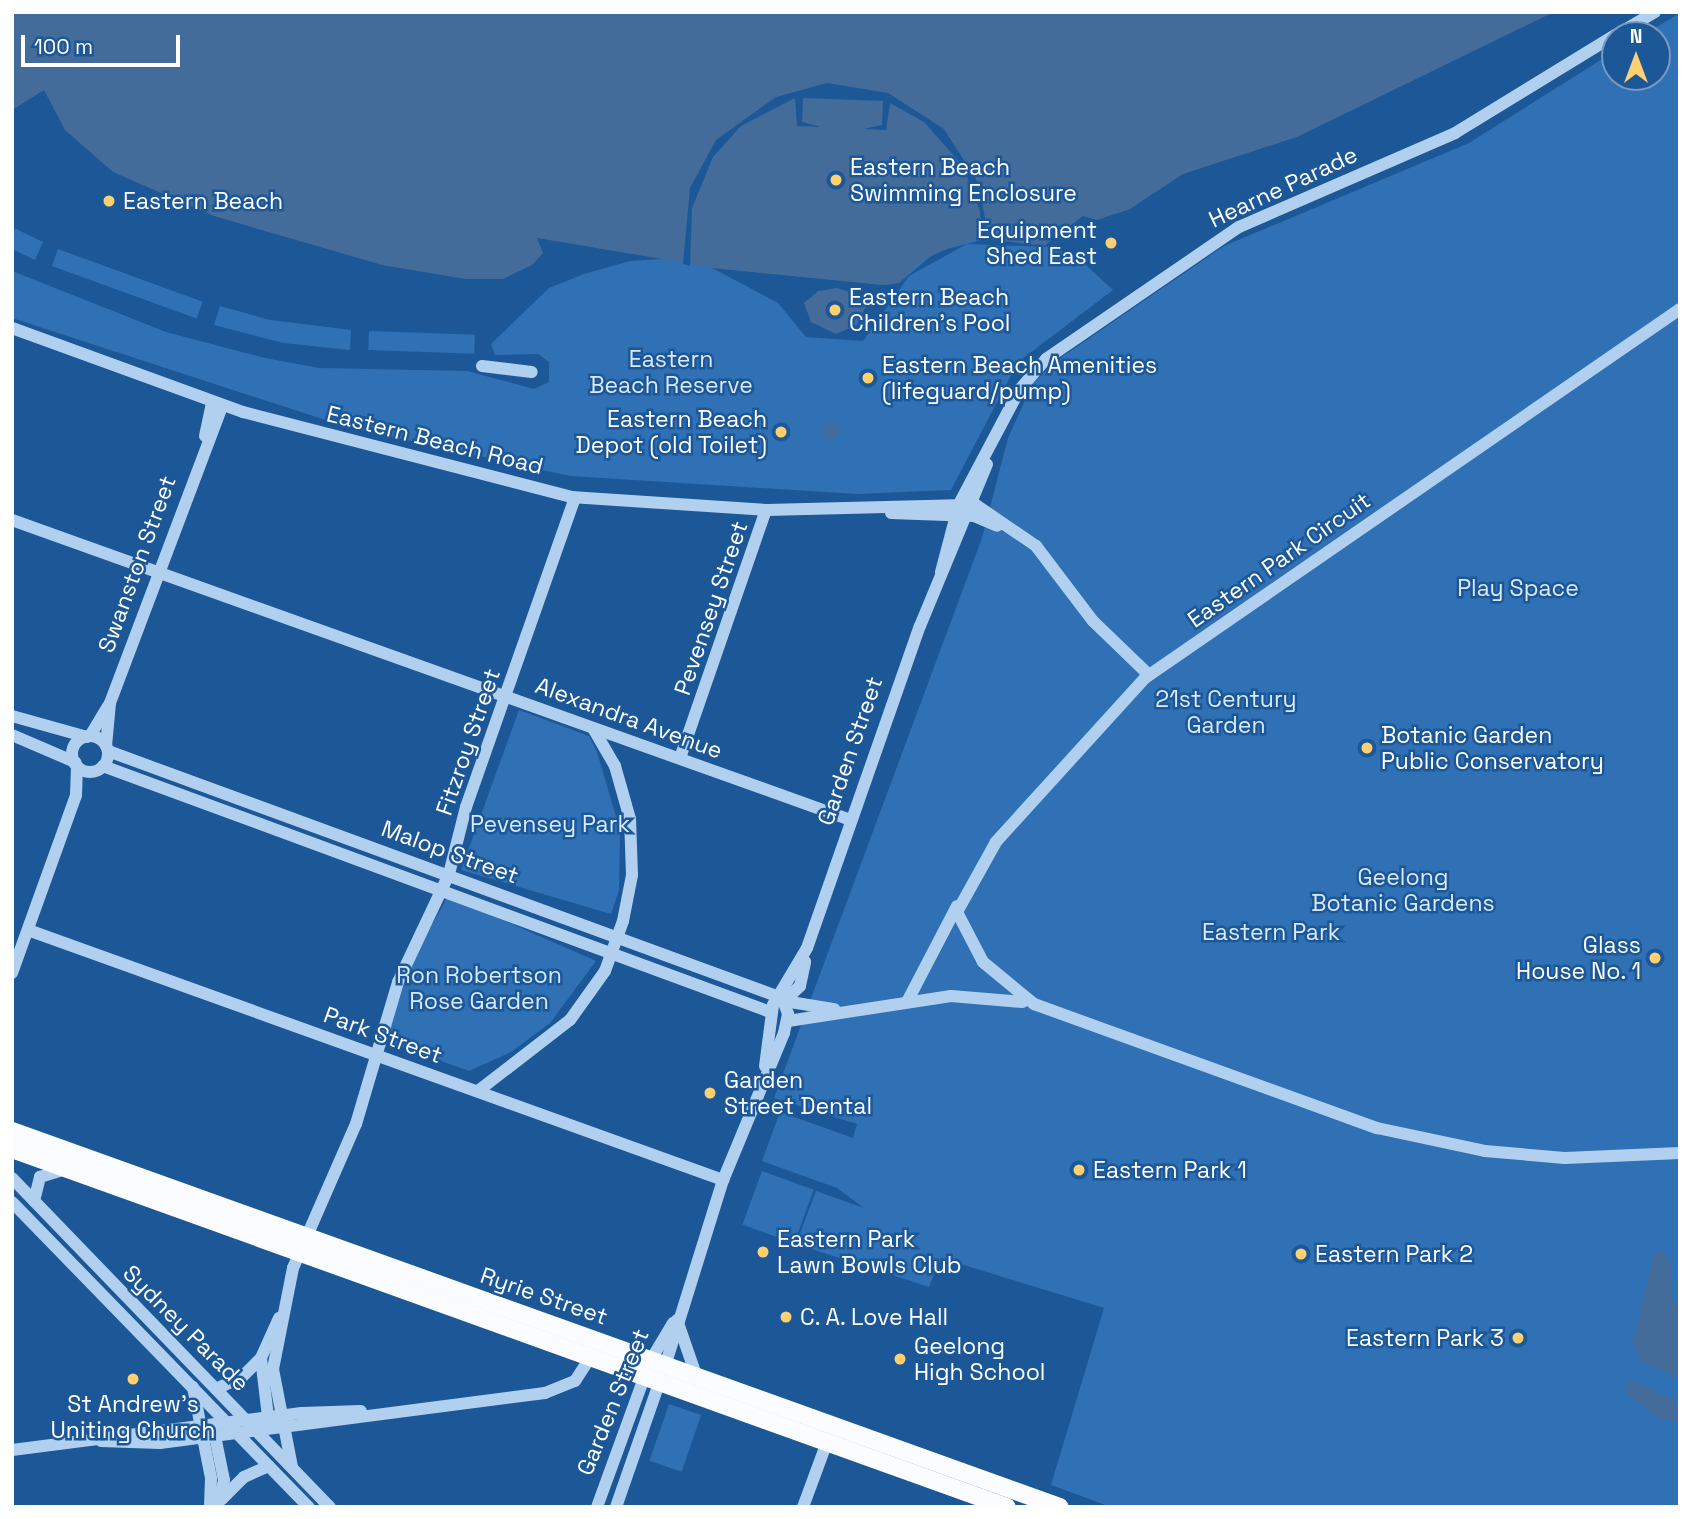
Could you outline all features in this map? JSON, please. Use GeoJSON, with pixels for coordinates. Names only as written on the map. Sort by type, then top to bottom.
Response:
{"type":"FeatureCollection","features":[{"type":"Feature","properties":{"kind":"main road","name":"Ryrie Street"},"geometry":{"type":"LineString","coordinates":[[12,1131],[591,1356],[656,1369],[695,1372],[830,1434]]}},
{"type":"Feature","properties":{"kind":"main road","name":"Ryrie Street"},"geometry":{"type":"LineString","coordinates":[[12,1149],[300,1243],[656,1369],[1001,1500],[1060,1507]]}},
{"type":"Feature","properties":{"kind":"street","name":"Hearne Parade"},"geometry":{"type":"LineString","coordinates":[[1639,21],[1655,12]]}},
{"type":"Feature","properties":{"kind":"street","name":"Hearne Parade"},"geometry":{"type":"LineString","coordinates":[[963,510],[1020,389],[1039,366],[1195,254],[1255,219],[1455,133],[1601,44]]}},
{"type":"Feature","properties":{"kind":"street","name":"Eastern Park Circuit"},"geometry":{"type":"LineString","coordinates":[[907,1002],[958,903],[1018,815],[1145,678],[1680,309]]}},
{"type":"Feature","properties":{"kind":"street","name":"Eastern Beach Road"},"geometry":{"type":"LineString","coordinates":[[12,328],[217,404],[575,498],[766,510],[963,510]]}},
{"type":"Feature","properties":{"kind":"street"},"geometry":{"type":"LineString","coordinates":[[482,366],[533,372]]}},
{"type":"Feature","properties":{"kind":"street","name":"Swanston Street"},"geometry":{"type":"LineString","coordinates":[[76,764],[75,746],[89,736],[110,703],[217,404]]}},
{"type":"Feature","properties":{"kind":"street","name":"Fitzroy Street"},"geometry":{"type":"LineString","coordinates":[[292,1468],[286,1421],[273,1369],[283,1311],[300,1243],[350,1140],[401,974],[449,874],[506,696],[575,498]]}},
{"type":"Feature","properties":{"kind":"street","name":"Pevensey Street"},"geometry":{"type":"LineString","coordinates":[[680,758],[766,510]]}},
{"type":"Feature","properties":{"kind":"street"},"geometry":{"type":"LineString","coordinates":[[963,510],[1036,546],[1093,621],[1145,678]]}},
{"type":"Feature","properties":{"kind":"street","name":"Garden Street"},"geometry":{"type":"LineString","coordinates":[[765,1070],[770,1012],[781,998],[800,986],[807,948],[963,510]]}},
{"type":"Feature","properties":{"kind":"street","name":"Alexandra Avenue"},"geometry":{"type":"LineString","coordinates":[[12,520],[851,820]]}},
{"type":"Feature","properties":{"kind":"street","name":"Swanston Street"},"geometry":{"type":"LineString","coordinates":[[102,767],[107,748],[110,703]]}},
{"type":"Feature","properties":{"kind":"street"},"geometry":{"type":"LineString","coordinates":[[12,716],[89,736]]}},
{"type":"Feature","properties":{"kind":"street"},"geometry":{"type":"LineString","coordinates":[[478,1091],[561,1030],[595,987],[618,935],[631,890],[631,830],[615,766],[593,728]]}},
{"type":"Feature","properties":{"kind":"street"},"geometry":{"type":"LineString","coordinates":[[12,735],[76,764],[76,795],[12,973]]}},
{"type":"Feature","properties":{"kind":"street","name":"Malop Street"},"geometry":{"type":"LineString","coordinates":[[89,736],[107,748],[690,960],[781,998]]}},
{"type":"Feature","properties":{"kind":"street","name":"Malop Street"},"geometry":{"type":"LineString","coordinates":[[76,764],[102,767],[683,977],[770,1012]]}},
{"type":"Feature","properties":{"kind":"street"},"geometry":{"type":"LineString","coordinates":[[76,795],[102,767]]}},
{"type":"Feature","properties":{"kind":"street"},"geometry":{"type":"LineString","coordinates":[[958,903],[960,924],[977,954],[1034,1004]]}},
{"type":"Feature","properties":{"kind":"street","name":"Park Street"},"geometry":{"type":"LineString","coordinates":[[12,933],[27,934],[375,1054],[723,1180]]}},
{"type":"Feature","properties":{"kind":"street"},"geometry":{"type":"LineString","coordinates":[[683,977],[690,960]]}},
{"type":"Feature","properties":{"kind":"street"},"geometry":{"type":"LineString","coordinates":[[848,1010],[781,998],[788,1021],[848,1010],[975,995],[1034,1004],[1377,1128],[1485,1151],[1565,1158],[1680,1153]]}},
{"type":"Feature","properties":{"kind":"street","name":"Garden Street"},"geometry":{"type":"LineString","coordinates":[[597,1507],[616,1454],[656,1369],[723,1180],[765,1070],[788,1021]]}},
{"type":"Feature","properties":{"kind":"street"},"geometry":{"type":"LineString","coordinates":[[34,1201],[40,1177],[70,1168]]}},
{"type":"Feature","properties":{"kind":"street","name":"Sydney Parade"},"geometry":{"type":"LineString","coordinates":[[12,1178],[247,1420]]}},
{"type":"Feature","properties":{"kind":"street","name":"Sydney Parade"},"geometry":{"type":"LineString","coordinates":[[12,1202],[193,1387],[217,1427],[236,1433],[309,1507]]}},
{"type":"Feature","properties":{"kind":"street","name":"Fitzroy Street"},"geometry":{"type":"LineString","coordinates":[[261,1359],[283,1311]]}},
{"type":"Feature","properties":{"kind":"street","name":"Garden Street"},"geometry":{"type":"LineString","coordinates":[[676,1317],[695,1372]]}},
{"type":"Feature","properties":{"kind":"street"},"geometry":{"type":"LineString","coordinates":[[236,1433],[286,1421],[550,1392],[575,1381],[591,1356]]}},
{"type":"Feature","properties":{"kind":"street"},"geometry":{"type":"LineString","coordinates":[[216,1389],[261,1359]]}},
{"type":"Feature","properties":{"kind":"street"},"geometry":{"type":"LineString","coordinates":[[261,1359],[265,1425],[292,1468],[330,1507]]}},
{"type":"Feature","properties":{"kind":"street","name":"Garden Street"},"geometry":{"type":"LineString","coordinates":[[616,1507],[633,1460],[656,1369]]}},
{"type":"Feature","properties":{"kind":"street"},"geometry":{"type":"LineString","coordinates":[[193,1387],[198,1432],[211,1478],[210,1507]]}},
{"type":"Feature","properties":{"kind":"street"},"geometry":{"type":"LineString","coordinates":[[12,1450],[198,1432],[247,1420],[265,1425]]}},
{"type":"Feature","properties":{"kind":"street"},"geometry":{"type":"LineString","coordinates":[[217,1427],[220,1503]]}},
{"type":"Feature","properties":{"kind":"street"},"geometry":{"type":"LineString","coordinates":[[803,1507],[830,1434]]}},
{"type":"Feature","properties":{"kind":"street"},"geometry":{"type":"LineString","coordinates":[[616,1454],[633,1460]]}},
{"type":"Feature","properties":{"kind":"street"},"geometry":{"type":"LineString","coordinates":[[220,1503],[244,1476],[269,1466]]}},
{"type":"Feature","properties":{"kind":"green space","name":"Eastern Park"},"geometry":{"type":"Polygon","coordinates":[[[1680,13],[1680,1507],[1111,1507],[1051,1485],[1104,1308],[941,1258],[929,1287],[796,1244],[816,1191],[864,1208],[837,1188],[762,1161],[780,1112],[853,1138],[857,1124],[774,1098],[982,538],[1008,438],[1033,383],[1056,361],[1224,246],[1469,143],[1601,60],[1601,91],[1671,91],[1671,21],[1667,21],[1680,13]]]}},
{"type":"Feature","properties":{"kind":"green space"},"geometry":{"type":"Polygon","coordinates":[[[12,227],[43,242],[35,260],[12,249],[12,227]]]}},
{"type":"Feature","properties":{"kind":"green space","name":"Eastern Beach Reserve"},"geometry":{"type":"Polygon","coordinates":[[[986,239],[936,252],[899,283],[884,285],[712,268],[778,303],[806,337],[863,341],[909,276],[967,244],[1048,247],[1076,256],[1113,290],[1018,362],[951,490],[857,494],[570,476],[347,427],[12,318],[12,271],[166,332],[265,358],[319,368],[467,371],[534,389],[549,382],[549,362],[538,354],[495,355],[491,344],[549,288],[584,274],[630,261],[986,239]]]}},
{"type":"Feature","properties":{"kind":"green space"},"geometry":{"type":"Polygon","coordinates":[[[58,249],[203,302],[197,319],[52,266],[58,249]]]}},
{"type":"Feature","properties":{"kind":"green space"},"geometry":{"type":"Polygon","coordinates":[[[220,306],[270,320],[351,330],[350,350],[283,343],[214,325],[220,306]]]}},
{"type":"Feature","properties":{"kind":"green space"},"geometry":{"type":"Polygon","coordinates":[[[369,331],[475,335],[474,354],[368,350],[369,331]]]}},
{"type":"Feature","properties":{"kind":"green space","name":"Pevensey Park"},"geometry":{"type":"Polygon","coordinates":[[[519,710],[589,736],[597,752],[620,830],[619,890],[611,914],[461,870],[519,710]]]}},
{"type":"Feature","properties":{"kind":"green space","name":"Ron Robertson Rose Garden"},"geometry":{"type":"Polygon","coordinates":[[[448,896],[596,961],[550,1023],[511,1052],[469,1071],[383,1040],[415,956],[448,896]]]}},
{"type":"Feature","properties":{"kind":"green space"},"geometry":{"type":"Polygon","coordinates":[[[762,1171],[814,1190],[794,1243],[743,1225],[762,1171]]]}},
{"type":"Feature","properties":{"kind":"green space"},"geometry":{"type":"Polygon","coordinates":[[[669,1404],[701,1415],[682,1472],[649,1461],[669,1404]]]}},
{"type":"Feature","properties":{"kind":"shaded area"},"geometry":{"type":"Polygon","coordinates":[[[12,12],[1554,12],[1297,137],[1183,174],[1130,209],[1097,220],[1083,216],[1044,246],[986,239],[961,243],[922,260],[899,283],[884,285],[715,268],[537,238],[543,253],[532,265],[503,279],[465,279],[382,265],[214,216],[113,172],[65,130],[44,90],[12,110],[12,12]]]}},
{"type":"Feature","properties":{"kind":"shaded area","name":"Eastern Beach Children's Pool"},"geometry":{"type":"Polygon","coordinates":[[[837,288],[859,295],[866,306],[857,325],[836,334],[811,322],[804,303],[818,291],[837,288]]]}},
{"type":"Feature","properties":{"kind":"shaded area"},"geometry":{"type":"Polygon","coordinates":[[[831,423],[837,425],[837,437],[831,439],[825,437],[823,431],[825,425],[831,423]]]}},
{"type":"Feature","properties":{"kind":"shaded area"},"geometry":{"type":"Polygon","coordinates":[[[1661,1250],[1670,1259],[1672,1301],[1680,1309],[1680,1380],[1640,1360],[1633,1343],[1654,1253],[1661,1250]]]}},
{"type":"Feature","properties":{"kind":"shaded area"},"geometry":{"type":"Polygon","coordinates":[[[1630,1379],[1680,1403],[1680,1422],[1659,1418],[1635,1400],[1624,1389],[1630,1379]]]}},
{"type":"Feature","properties":{"kind":"pier"},"geometry":{"type":"Polygon","coordinates":[[[827,83],[888,93],[944,129],[979,184],[989,242],[982,243],[980,211],[963,166],[924,122],[890,103],[886,130],[864,129],[882,125],[883,101],[803,98],[802,122],[821,127],[797,126],[795,98],[741,126],[713,157],[692,208],[690,266],[683,264],[690,188],[716,140],[776,97],[827,83]]]}},
{"type":"Feature","properties":{"kind":"place","name":"Eastern Beach Swimming Enclosure"},"geometry":{"type":"Point","coordinates":[836,180]}},
{"type":"Feature","properties":{"kind":"place","name":"Eastern Beach"},"geometry":{"type":"Point","coordinates":[109,201]}},
{"type":"Feature","properties":{"kind":"place","name":"Equipment Shed East"},"geometry":{"type":"Point","coordinates":[1111,243]}},
{"type":"Feature","properties":{"kind":"place","name":"Eastern Beach Children's Pool"},"geometry":{"type":"Point","coordinates":[835,310]}},
{"type":"Feature","properties":{"kind":"place","name":"Eastern Beach Amenities (lifeguard/pump)"},"geometry":{"type":"Point","coordinates":[868,378]}},
{"type":"Feature","properties":{"kind":"place","name":"Eastern Beach Depot (old Toilet)"},"geometry":{"type":"Point","coordinates":[781,432]}},
{"type":"Feature","properties":{"kind":"place","name":"Botanic Garden Public Conservatory"},"geometry":{"type":"Point","coordinates":[1367,748]}},
{"type":"Feature","properties":{"kind":"place","name":"Glass House No. 1"},"geometry":{"type":"Point","coordinates":[1655,958]}},
{"type":"Feature","properties":{"kind":"place","name":"Garden Street Dental"},"geometry":{"type":"Point","coordinates":[710,1093]}},
{"type":"Feature","properties":{"kind":"place","name":"Eastern Park 1"},"geometry":{"type":"Point","coordinates":[1079,1170]}},
{"type":"Feature","properties":{"kind":"place","name":"Eastern Park Lawn Bowls Club"},"geometry":{"type":"Point","coordinates":[763,1252]}},
{"type":"Feature","properties":{"kind":"place","name":"Eastern Park 2"},"geometry":{"type":"Point","coordinates":[1301,1254]}},
{"type":"Feature","properties":{"kind":"place","name":"C. A. Love Hall"},"geometry":{"type":"Point","coordinates":[786,1317]}},
{"type":"Feature","properties":{"kind":"place","name":"Eastern Park 3"},"geometry":{"type":"Point","coordinates":[1518,1338]}},
{"type":"Feature","properties":{"kind":"place","name":"Geelong High School"},"geometry":{"type":"Point","coordinates":[900,1359]}},
{"type":"Feature","properties":{"kind":"place","name":"St Andrew's Uniting Church"},"geometry":{"type":"Point","coordinates":[133,1379]}},
{"type":"Feature","properties":{"kind":"park label","name":"Play Space"},"geometry":{"type":"Point","coordinates":[1518,588]}},
{"type":"Feature","properties":{"kind":"park label","name":"21st Century Garden"},"geometry":{"type":"Point","coordinates":[1226,712]}},
{"type":"Feature","properties":{"kind":"park label","name":"Geelong Botanic Gardens"},"geometry":{"type":"Point","coordinates":[1403,890]}}]}
